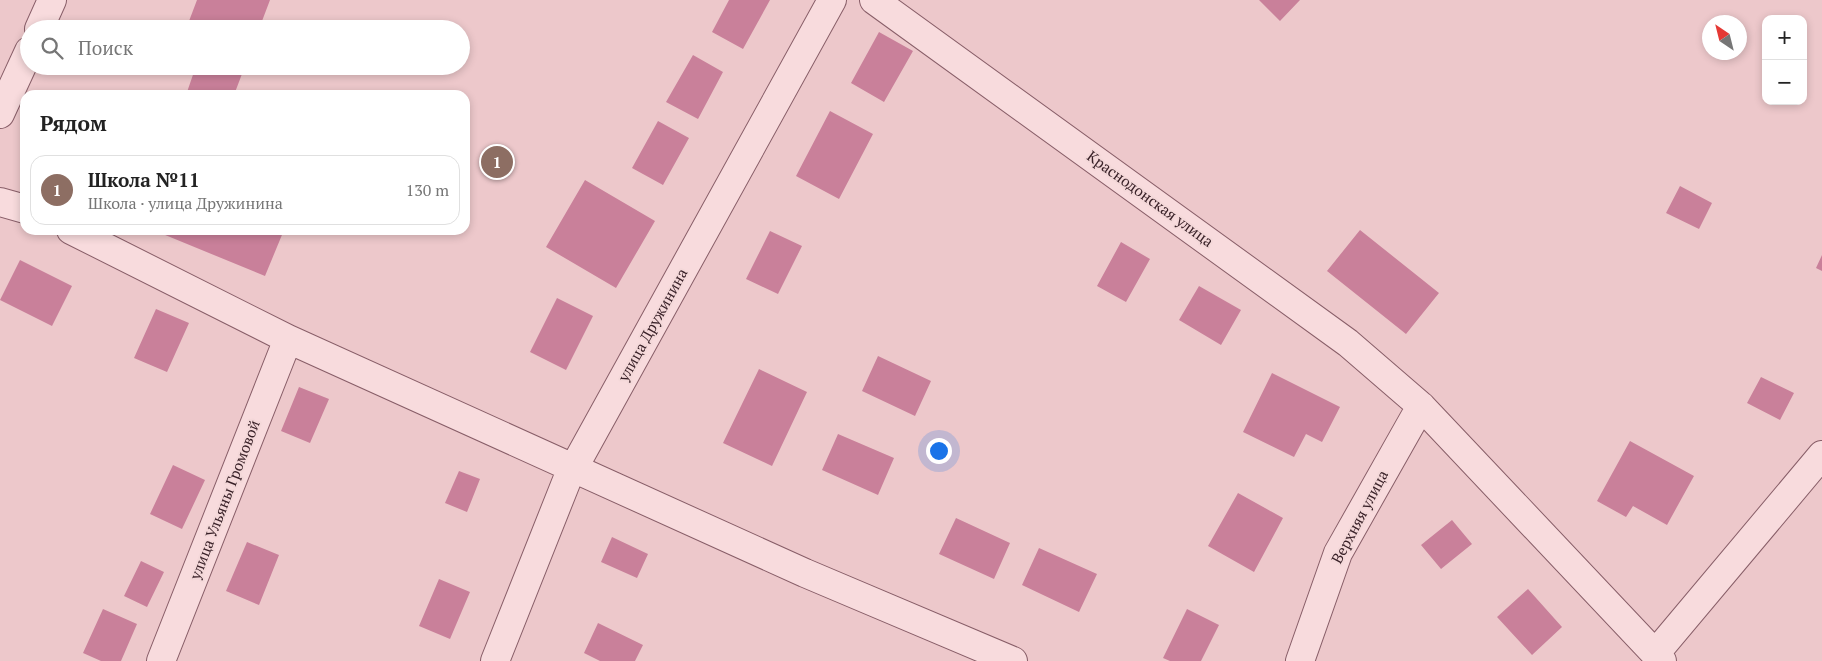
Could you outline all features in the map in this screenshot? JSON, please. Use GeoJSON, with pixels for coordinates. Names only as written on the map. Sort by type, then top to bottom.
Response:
{"type":"FeatureCollection","features":[{"type":"Feature","properties":{"kind":"street"},"geometry":{"type":"LineString","coordinates":[[43,20],[52,0]]}},
{"type":"Feature","properties":{"kind":"street","name":"улица Дружинина"},"geometry":{"type":"LineString","coordinates":[[495,661],[567,480],[832,0]]}},
{"type":"Feature","properties":{"kind":"street","name":"Краснодонская улица"},"geometry":{"type":"LineString","coordinates":[[874,0],[1348,343],[1421,406],[1659,657]]}},
{"type":"Feature","properties":{"kind":"street"},"geometry":{"type":"LineString","coordinates":[[0,114],[20,71]]}},
{"type":"Feature","properties":{"kind":"street"},"geometry":{"type":"LineString","coordinates":[[0,202],[20,208]]}},
{"type":"Feature","properties":{"kind":"street"},"geometry":{"type":"LineString","coordinates":[[81,235],[288,339],[806,573],[1013,661]]}},
{"type":"Feature","properties":{"kind":"street","name":"улица Ульяны Громовой"},"geometry":{"type":"LineString","coordinates":[[161,661],[288,339]]}},
{"type":"Feature","properties":{"kind":"street","name":"Верхняя улица"},"geometry":{"type":"LineString","coordinates":[[1300,661],[1338,553],[1421,406]]}},
{"type":"Feature","properties":{"kind":"street"},"geometry":{"type":"LineString","coordinates":[[1659,657],[1822,455]]}},
{"type":"Feature","properties":{"kind":"building"},"geometry":{"type":"Polygon","coordinates":[[[197,0],[270,0],[262,20],[189,20],[197,0]]]}},
{"type":"Feature","properties":{"kind":"building"},"geometry":{"type":"Polygon","coordinates":[[[729,0],[770,0],[743,49],[712,32],[729,0]]]}},
{"type":"Feature","properties":{"kind":"building"},"geometry":{"type":"Polygon","coordinates":[[[1259,0],[1300,0],[1280,21],[1259,0]]]}},
{"type":"Feature","properties":{"kind":"building"},"geometry":{"type":"Polygon","coordinates":[[[879,32],[913,51],[884,102],[851,83],[879,32]]]}},
{"type":"Feature","properties":{"kind":"building"},"geometry":{"type":"Polygon","coordinates":[[[693,55],[723,72],[698,119],[666,102],[693,55]]]}},
{"type":"Feature","properties":{"kind":"building"},"geometry":{"type":"Polygon","coordinates":[[[193,75],[242,75],[236,90],[188,90],[193,75]]]}},
{"type":"Feature","properties":{"kind":"building"},"geometry":{"type":"Polygon","coordinates":[[[830,111],[873,134],[839,199],[796,176],[830,111]]]}},
{"type":"Feature","properties":{"kind":"building"},"geometry":{"type":"Polygon","coordinates":[[[658,121],[689,138],[663,185],[632,168],[658,121]]]}},
{"type":"Feature","properties":{"kind":"building"},"geometry":{"type":"Polygon","coordinates":[[[585,180],[655,221],[616,288],[546,247],[585,180]]]}},
{"type":"Feature","properties":{"kind":"building"},"geometry":{"type":"Polygon","coordinates":[[[1680,186],[1712,203],[1699,229],[1666,213],[1680,186]]]}},
{"type":"Feature","properties":{"kind":"building"},"geometry":{"type":"Polygon","coordinates":[[[1360,230],[1439,293],[1406,334],[1327,271],[1360,230]]]}},
{"type":"Feature","properties":{"kind":"building"},"geometry":{"type":"Polygon","coordinates":[[[770,231],[802,246],[778,294],[746,279],[770,231]]]}},
{"type":"Feature","properties":{"kind":"building"},"geometry":{"type":"Polygon","coordinates":[[[165,235],[282,235],[265,276],[165,235]]]}},
{"type":"Feature","properties":{"kind":"building"},"geometry":{"type":"Polygon","coordinates":[[[1121,242],[1150,259],[1126,302],[1097,286],[1121,242]]]}},
{"type":"Feature","properties":{"kind":"building"},"geometry":{"type":"Polygon","coordinates":[[[1822,255],[1822,271],[1816,268],[1822,255]]]}},
{"type":"Feature","properties":{"kind":"building"},"geometry":{"type":"Polygon","coordinates":[[[20,260],[72,286],[52,326],[0,300],[20,260]]]}},
{"type":"Feature","properties":{"kind":"building"},"geometry":{"type":"Polygon","coordinates":[[[1199,286],[1241,310],[1221,345],[1179,320],[1199,286]]]}},
{"type":"Feature","properties":{"kind":"building"},"geometry":{"type":"Polygon","coordinates":[[[557,298],[593,316],[566,370],[530,352],[557,298]]]}},
{"type":"Feature","properties":{"kind":"building"},"geometry":{"type":"Polygon","coordinates":[[[156,309],[189,323],[167,372],[134,358],[156,309]]]}},
{"type":"Feature","properties":{"kind":"building"},"geometry":{"type":"Polygon","coordinates":[[[878,356],[931,381],[915,416],[862,391],[878,356]]]}},
{"type":"Feature","properties":{"kind":"building"},"geometry":{"type":"Polygon","coordinates":[[[759,369],[807,392],[772,466],[723,443],[759,369]]]}},
{"type":"Feature","properties":{"kind":"building"},"geometry":{"type":"Polygon","coordinates":[[[1272,373],[1340,407],[1322,442],[1306,434],[1294,457],[1243,432],[1272,373]]]}},
{"type":"Feature","properties":{"kind":"building"},"geometry":{"type":"Polygon","coordinates":[[[1761,377],[1794,393],[1780,420],[1747,403],[1761,377]]]}},
{"type":"Feature","properties":{"kind":"building"},"geometry":{"type":"Polygon","coordinates":[[[299,387],[329,399],[310,443],[281,431],[299,387]]]}},
{"type":"Feature","properties":{"kind":"building"},"geometry":{"type":"Polygon","coordinates":[[[838,434],[894,458],[878,495],[822,470],[838,434]]]}},
{"type":"Feature","properties":{"kind":"building"},"geometry":{"type":"Polygon","coordinates":[[[1630,441],[1694,476],[1667,525],[1633,506],[1626,517],[1597,501],[1630,441]]]}},
{"type":"Feature","properties":{"kind":"building"},"geometry":{"type":"Polygon","coordinates":[[[173,465],[205,480],[182,529],[150,514],[173,465]]]}},
{"type":"Feature","properties":{"kind":"building"},"geometry":{"type":"Polygon","coordinates":[[[459,471],[480,479],[467,512],[445,503],[459,471]]]}},
{"type":"Feature","properties":{"kind":"building"},"geometry":{"type":"Polygon","coordinates":[[[1238,493],[1283,518],[1254,572],[1208,546],[1238,493]]]}},
{"type":"Feature","properties":{"kind":"building"},"geometry":{"type":"Polygon","coordinates":[[[956,518],[1010,543],[994,579],[939,554],[956,518]]]}},
{"type":"Feature","properties":{"kind":"building"},"geometry":{"type":"Polygon","coordinates":[[[1452,520],[1472,544],[1441,569],[1421,545],[1452,520]]]}},
{"type":"Feature","properties":{"kind":"building"},"geometry":{"type":"Polygon","coordinates":[[[612,537],[648,554],[637,578],[601,562],[612,537]]]}},
{"type":"Feature","properties":{"kind":"building"},"geometry":{"type":"Polygon","coordinates":[[[247,542],[279,555],[259,605],[226,591],[247,542]]]}},
{"type":"Feature","properties":{"kind":"building"},"geometry":{"type":"Polygon","coordinates":[[[1039,548],[1097,574],[1079,612],[1022,585],[1039,548]]]}},
{"type":"Feature","properties":{"kind":"building"},"geometry":{"type":"Polygon","coordinates":[[[141,561],[164,572],[147,607],[124,596],[141,561]]]}},
{"type":"Feature","properties":{"kind":"building"},"geometry":{"type":"Polygon","coordinates":[[[439,579],[470,592],[450,639],[419,626],[439,579]]]}},
{"type":"Feature","properties":{"kind":"building"},"geometry":{"type":"Polygon","coordinates":[[[1528,589],[1562,627],[1532,655],[1497,617],[1528,589]]]}},
{"type":"Feature","properties":{"kind":"building"},"geometry":{"type":"Polygon","coordinates":[[[103,609],[137,624],[121,661],[101,661],[83,653],[103,609]]]}},
{"type":"Feature","properties":{"kind":"building"},"geometry":{"type":"Polygon","coordinates":[[[1187,609],[1219,625],[1201,661],[1170,661],[1163,658],[1187,609]]]}},
{"type":"Feature","properties":{"kind":"building"},"geometry":{"type":"Polygon","coordinates":[[[598,623],[643,645],[635,661],[600,661],[584,653],[598,623]]]}},
{"type":"Feature","properties":{"kind":"place","name":"Школа №11"},"geometry":{"type":"Point","coordinates":[497,162]}}]}
